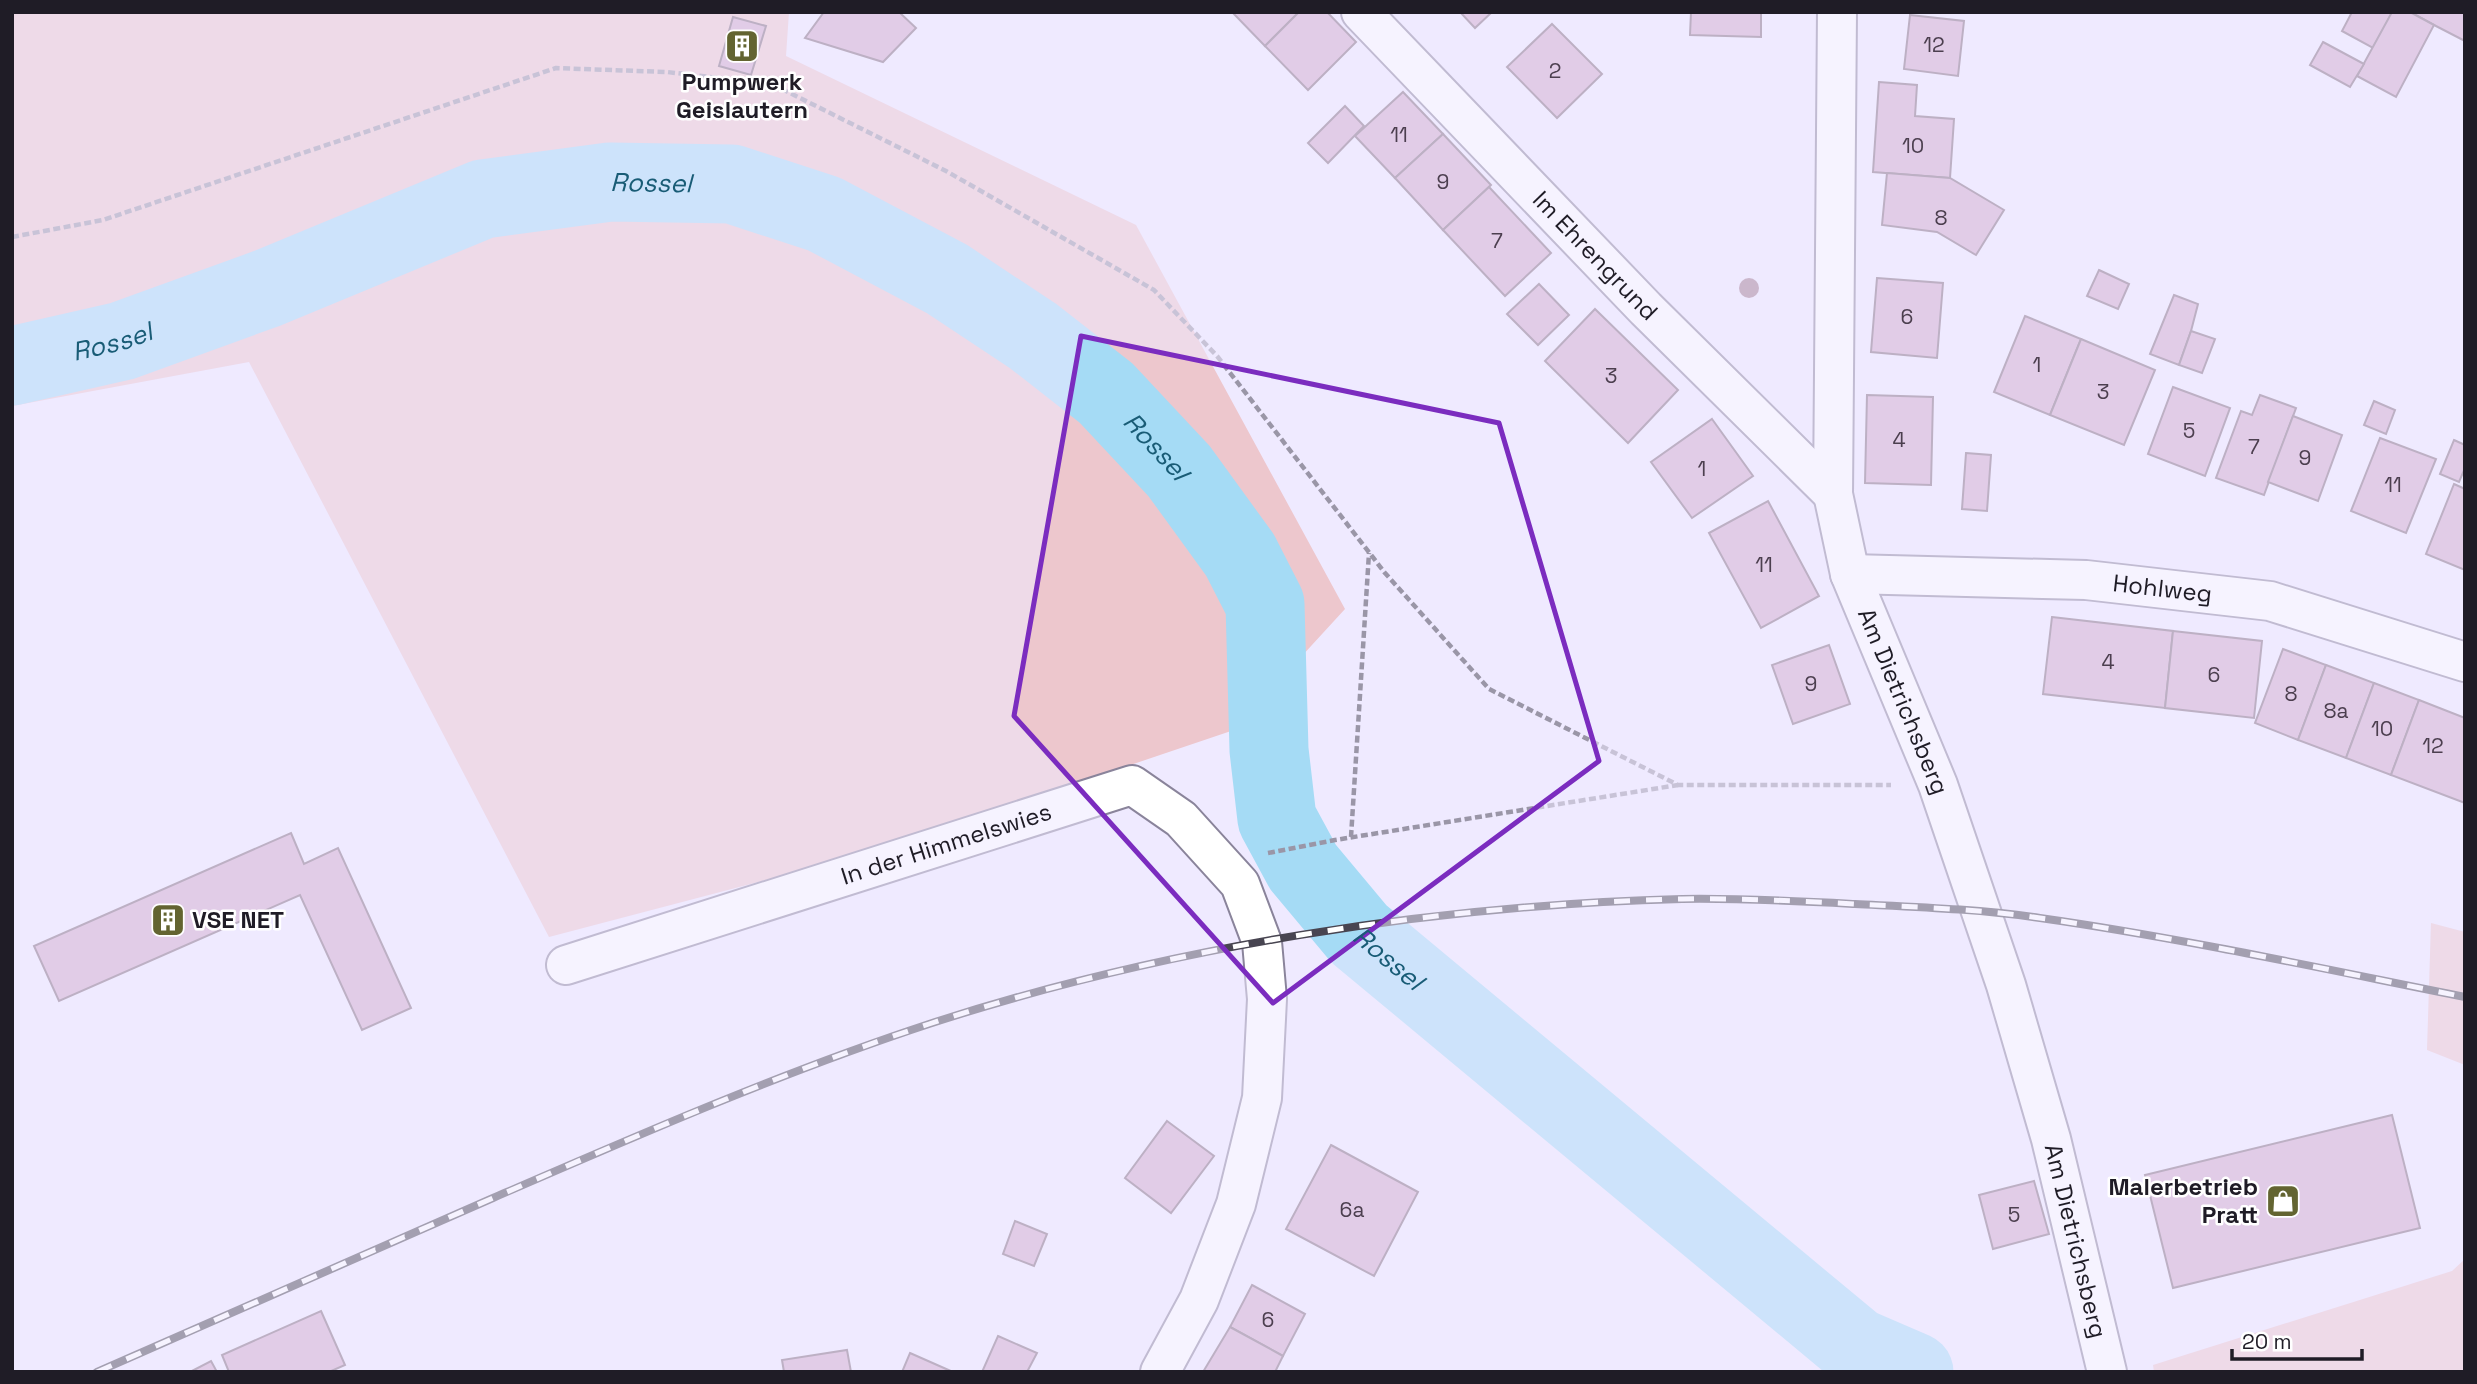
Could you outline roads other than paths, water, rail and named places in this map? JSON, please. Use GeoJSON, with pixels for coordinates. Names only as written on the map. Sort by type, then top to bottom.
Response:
{"type":"FeatureCollection","features":[{"type":"Feature","properties":{"kind":"street","name":"Im Ehrengrund"},"geometry":{"type":"LineString","coordinates":[[1361,12],[1646,309],[1833,494]]}},
{"type":"Feature","properties":{"kind":"street","name":"Am Dietrichsberg"},"geometry":{"type":"LineString","coordinates":[[1837,12],[1833,494],[1850,574],[1938,785],[2018,1024],[2051,1139],[2107,1372]]}},
{"type":"Feature","properties":{"kind":"street","name":"Hohlweg"},"geometry":{"type":"LineString","coordinates":[[1850,574],[2086,580],[2270,601],[2465,662]]}},
{"type":"Feature","properties":{"kind":"street","name":"In der Himmelswies"},"geometry":{"type":"LineString","coordinates":[[566,965],[1132,785],[1181,819],[1240,884],[1261,939],[1268,999],[1262,1098],[1236,1204],[1199,1300],[1160,1372]]}},
{"type":"Feature","properties":{"kind":"waterway","name":"Rossel"},"geometry":{"type":"LineString","coordinates":[[12,366],[122,341],[268,288],[483,199],[610,182],[732,184],[824,214],[947,279],[1033,336],[1106,393],[1179,471],[1240,555],[1265,604],[1269,750],[1277,819],[1303,867],[1359,934],[1856,1347],[1914,1372]]}},
{"type":"Feature","properties":{"kind":"waterway"},"geometry":{"type":"LineString","coordinates":[[1856,1347],[1870,1372]]}},
{"type":"Feature","properties":{"kind":"railway"},"geometry":{"type":"LineString","coordinates":[[97,1372],[655,1129],[763,1084],[873,1043],[1019,997],[1111,973],[1301,935],[1493,910],[1588,903],[1725,899],[1924,907],[2017,915],[2093,926],[2253,954],[2465,997]]}},
{"type":"Feature","properties":{"kind":"place","name":"Pumpwerk Geislautern"},"geometry":{"type":"Point","coordinates":[742,46]}},
{"type":"Feature","properties":{"kind":"place","name":"VSE NET"},"geometry":{"type":"Point","coordinates":[168,920]}},
{"type":"Feature","properties":{"kind":"place","name":"Malerbetrieb Pratt"},"geometry":{"type":"Point","coordinates":[2283,1201]}}]}
